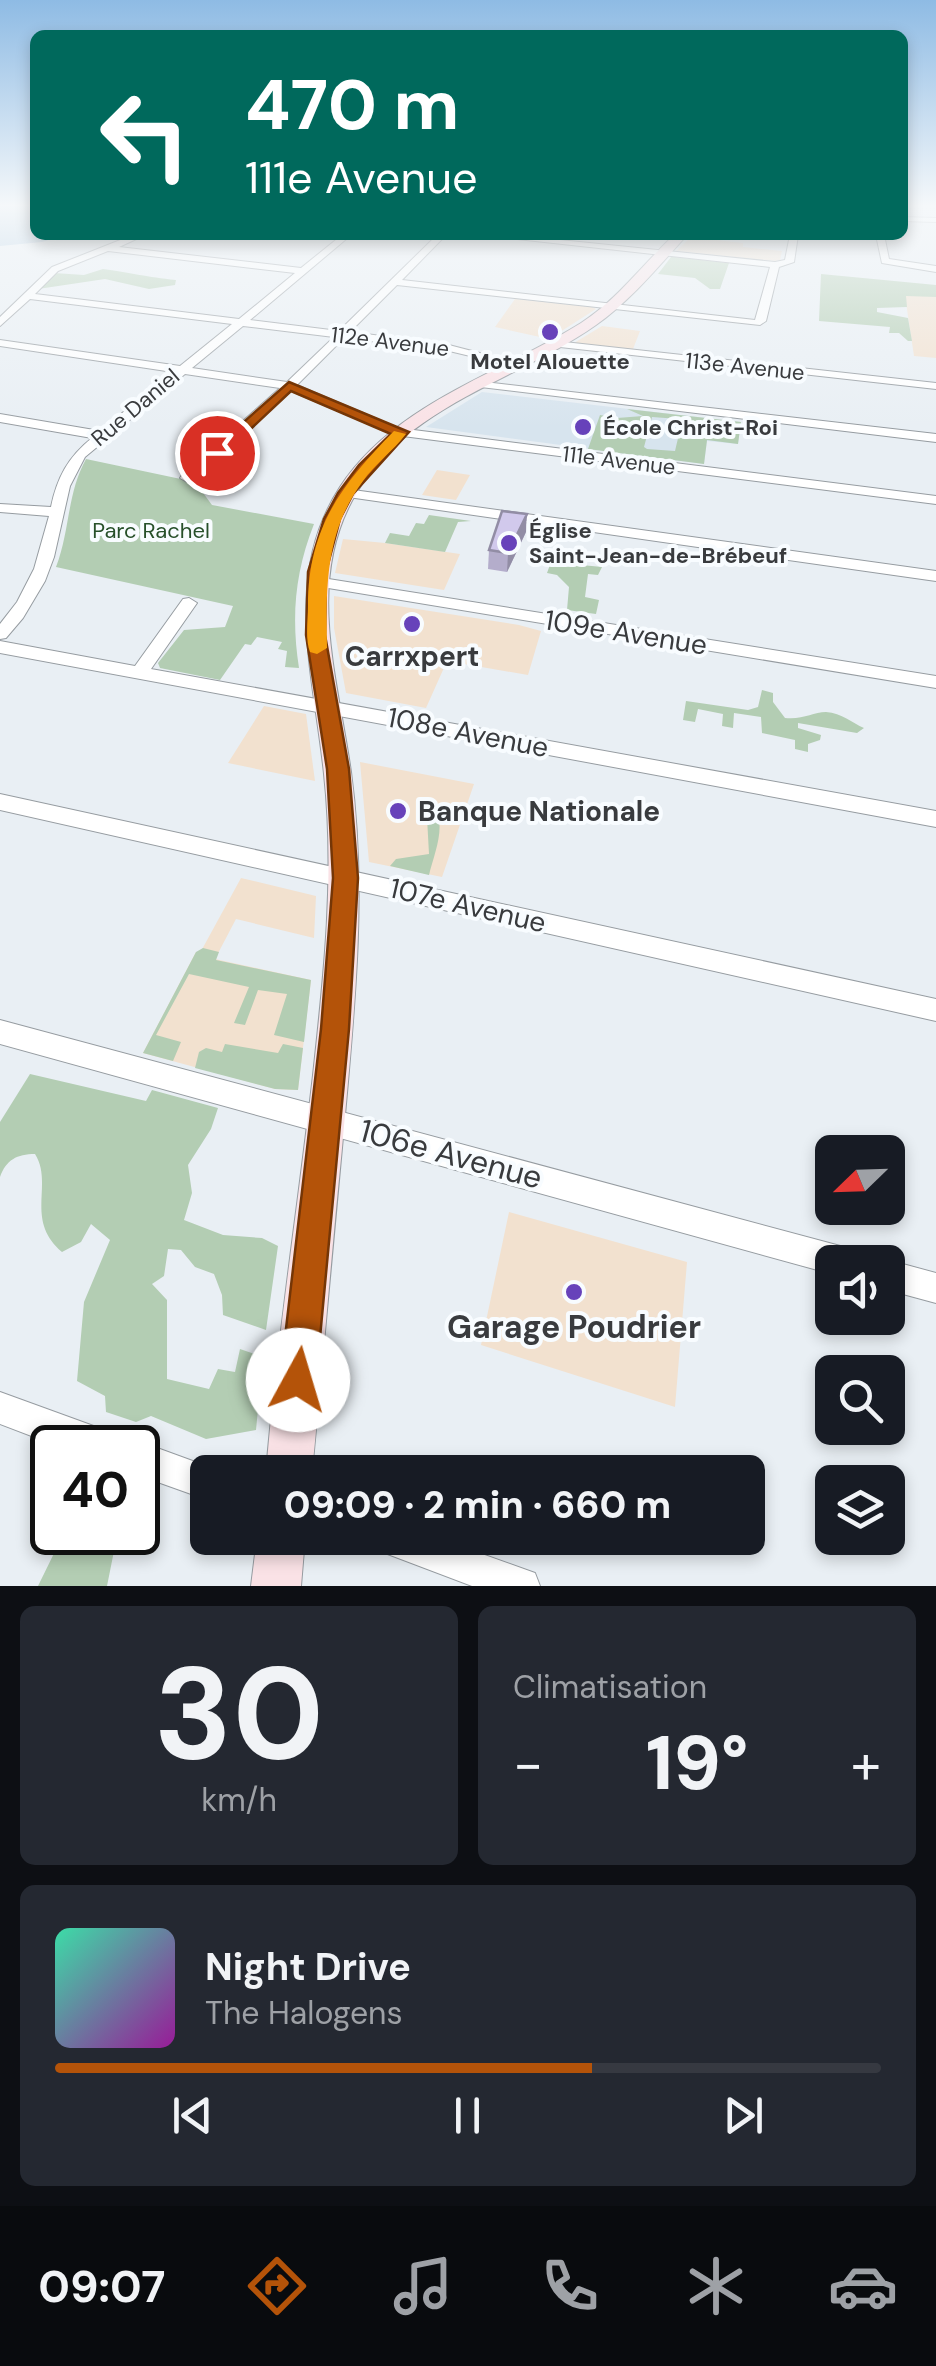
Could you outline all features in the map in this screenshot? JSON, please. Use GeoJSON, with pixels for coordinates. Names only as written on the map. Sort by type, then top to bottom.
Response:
{"type":"FeatureCollection","features":[{"type":"Feature","properties":{"kind":"street"},"geometry":{"type":"LineString","coordinates":[[0,323],[43,280]]}},
{"type":"Feature","properties":{"kind":"street","name":"Rue Daniel"},"geometry":{"type":"LineString","coordinates":[[0,634],[8,617],[27,602],[50,549],[56,512],[70,468],[99,435],[291,280]]}},
{"type":"Feature","properties":{"kind":"street"},"geometry":{"type":"LineString","coordinates":[[291,1455],[326,1120],[345,878],[341,796],[316,635],[316,582],[332,519],[365,468],[402,432],[476,384],[555,344],[613,307],[638,280]]}},
{"type":"Feature","properties":{"kind":"street"},"geometry":{"type":"LineString","coordinates":[[186,478],[285,389],[394,282],[758,322],[771,280]]}},
{"type":"Feature","properties":{"kind":"street","name":"112e Avenue"},"geometry":{"type":"LineString","coordinates":[[26,296],[445,347],[516,364]]}},
{"type":"Feature","properties":{"kind":"street","name":"113e Avenue"},"geometry":{"type":"LineString","coordinates":[[555,344],[936,386]]}},
{"type":"Feature","properties":{"kind":"street","name":"111e Avenue"},"geometry":{"type":"LineString","coordinates":[[0,347],[285,389],[382,428],[402,432],[936,500]]}},
{"type":"Feature","properties":{"kind":"street","name":"112e Avenue"},"geometry":{"type":"LineString","coordinates":[[476,384],[936,438]]}},
{"type":"Feature","properties":{"kind":"street"},"geometry":{"type":"LineString","coordinates":[[0,418],[99,435]]}},
{"type":"Feature","properties":{"kind":"street"},"geometry":{"type":"LineString","coordinates":[[346,493],[936,576]]}},
{"type":"Feature","properties":{"kind":"street"},"geometry":{"type":"LineString","coordinates":[[0,508],[56,512]]}},
{"type":"Feature","properties":{"kind":"street","name":"109e Avenue"},"geometry":{"type":"LineString","coordinates":[[316,582],[936,682]]}},
{"type":"Feature","properties":{"kind":"street"},"geometry":{"type":"LineString","coordinates":[[138,674],[189,603]]}},
{"type":"Feature","properties":{"kind":"street","name":"108e Avenue"},"geometry":{"type":"LineString","coordinates":[[0,647],[936,819]]}},
{"type":"Feature","properties":{"kind":"street","name":"107e Avenue"},"geometry":{"type":"LineString","coordinates":[[0,802],[936,1010]]}},
{"type":"Feature","properties":{"kind":"street","name":"106e Avenue"},"geometry":{"type":"LineString","coordinates":[[0,1032],[815,1254]]}},
{"type":"Feature","properties":{"kind":"street"},"geometry":{"type":"LineString","coordinates":[[905,1279],[936,1288]]}},
{"type":"Feature","properties":{"kind":"street"},"geometry":{"type":"LineString","coordinates":[[0,1408],[46,1425]]}},
{"type":"Feature","properties":{"kind":"street"},"geometry":{"type":"LineString","coordinates":[[160,1466],[190,1476]]}},
{"type":"Feature","properties":{"kind":"street"},"geometry":{"type":"LineString","coordinates":[[276,1586],[280,1555]]}},
{"type":"Feature","properties":{"kind":"street"},"geometry":{"type":"LineString","coordinates":[[437,1555],[522,1586]]}},
{"type":"Feature","properties":{"kind":"shaded area"},"geometry":{"type":"Polygon","coordinates":[[[936,285],[936,358],[914,356],[905,296],[936,285]]]}},
{"type":"Feature","properties":{"kind":"shaded area"},"geometry":{"type":"Polygon","coordinates":[[[515,299],[596,309],[549,339],[495,327],[515,299]]]}},
{"type":"Feature","properties":{"kind":"shaded area"},"geometry":{"type":"Polygon","coordinates":[[[602,326],[640,331],[633,349],[574,343],[602,326]]]}},
{"type":"Feature","properties":{"kind":"shaded area","name":"École Christ-Roi"},"geometry":{"type":"Polygon","coordinates":[[[482,392],[741,422],[738,444],[707,441],[704,464],[426,427],[482,392]]]}},
{"type":"Feature","properties":{"kind":"shaded area"},"geometry":{"type":"Polygon","coordinates":[[[437,470],[470,475],[456,500],[422,495],[437,470]]]}},
{"type":"Feature","properties":{"kind":"shaded area"},"geometry":{"type":"Polygon","coordinates":[[[343,539],[460,554],[444,590],[335,573],[343,539]]]}},
{"type":"Feature","properties":{"kind":"shaded area"},"geometry":{"type":"Polygon","coordinates":[[[334,596],[541,631],[528,675],[447,661],[426,708],[346,693],[334,628],[334,596]]]}},
{"type":"Feature","properties":{"kind":"shaded area"},"geometry":{"type":"Polygon","coordinates":[[[264,706],[306,714],[315,781],[228,763],[264,706]]]}},
{"type":"Feature","properties":{"kind":"shaded area"},"geometry":{"type":"Polygon","coordinates":[[[360,762],[474,784],[442,877],[369,862],[360,762]]]}},
{"type":"Feature","properties":{"kind":"shaded area"},"geometry":{"type":"Polygon","coordinates":[[[241,878],[316,896],[314,938],[236,919],[215,959],[311,980],[298,1090],[275,1089],[143,1053],[196,952],[200,953],[241,878]]]}},
{"type":"Feature","properties":{"kind":"shaded area"},"geometry":{"type":"Polygon","coordinates":[[[509,1212],[687,1262],[675,1407],[481,1345],[509,1212]]]}},
{"type":"Feature","properties":{"kind":"green space"},"geometry":{"type":"Polygon","coordinates":[[[47,280],[98,280],[38,289],[47,280]]]}},
{"type":"Feature","properties":{"kind":"green space"},"geometry":{"type":"Polygon","coordinates":[[[109,280],[176,280],[175,285],[149,289],[109,280]]]}},
{"type":"Feature","properties":{"kind":"green space"},"geometry":{"type":"Polygon","coordinates":[[[698,280],[723,280],[720,289],[710,289],[698,280]]]}},
{"type":"Feature","properties":{"kind":"green space"},"geometry":{"type":"Polygon","coordinates":[[[821,280],[936,285],[936,297],[906,296],[907,307],[877,308],[877,312],[908,318],[912,341],[899,333],[889,333],[890,327],[819,321],[821,280]]]}},
{"type":"Feature","properties":{"kind":"green space"},"geometry":{"type":"Polygon","coordinates":[[[627,409],[741,422],[738,444],[707,440],[704,464],[588,449],[600,415],[643,416],[627,409]],[[652,417],[644,447],[675,451],[679,434],[693,436],[694,430],[699,430],[699,426],[679,419],[652,417]]]}},
{"type":"Feature","properties":{"kind":"green space","name":"Parc Rachel"},"geometry":{"type":"Polygon","coordinates":[[[86,459],[195,482],[212,505],[314,524],[296,595],[299,668],[285,667],[287,651],[278,649],[282,642],[257,637],[251,645],[245,644],[220,680],[160,668],[158,663],[184,630],[225,627],[233,606],[56,567],[75,485],[86,459]]]}},
{"type":"Feature","properties":{"kind":"green space"},"geometry":{"type":"Polygon","coordinates":[[[429,515],[471,521],[458,522],[445,552],[385,543],[390,533],[409,536],[416,523],[424,524],[429,515]]]}},
{"type":"Feature","properties":{"kind":"green space"},"geometry":{"type":"Polygon","coordinates":[[[551,562],[602,567],[598,575],[588,574],[585,597],[599,600],[596,614],[567,610],[569,587],[557,575],[547,573],[551,562]]]}},
{"type":"Feature","properties":{"kind":"green space"},"geometry":{"type":"Polygon","coordinates":[[[762,690],[773,693],[773,702],[785,718],[826,712],[864,728],[857,733],[798,723],[798,728],[821,735],[820,740],[808,744],[808,752],[795,749],[795,740],[762,733],[761,717],[734,713],[733,728],[722,726],[723,714],[698,709],[695,722],[683,720],[686,701],[748,710],[758,707],[762,690]]]}},
{"type":"Feature","properties":{"kind":"green space"},"geometry":{"type":"Polygon","coordinates":[[[426,799],[434,806],[440,824],[429,875],[390,866],[396,859],[429,854],[426,799]]]}},
{"type":"Feature","properties":{"kind":"green space"},"geometry":{"type":"Polygon","coordinates":[[[203,948],[219,952],[216,960],[311,980],[304,1042],[274,1035],[287,994],[258,990],[245,1025],[234,1023],[249,987],[189,974],[156,1035],[181,1042],[173,1061],[143,1053],[196,952],[203,948]]]}},
{"type":"Feature","properties":{"kind":"green space"},"geometry":{"type":"Polygon","coordinates":[[[225,1044],[278,1053],[283,1044],[303,1048],[298,1090],[275,1089],[195,1068],[199,1052],[206,1048],[222,1052],[225,1044]]]}},
{"type":"Feature","properties":{"kind":"green space"},"geometry":{"type":"Polygon","coordinates":[[[30,1074],[146,1101],[152,1090],[218,1108],[211,1129],[188,1165],[192,1193],[184,1220],[223,1235],[262,1238],[278,1246],[266,1330],[223,1315],[222,1295],[214,1274],[195,1267],[181,1250],[168,1249],[164,1276],[152,1284],[167,1300],[167,1379],[209,1389],[218,1369],[235,1372],[240,1349],[263,1357],[256,1430],[206,1439],[151,1416],[136,1422],[106,1412],[105,1396],[77,1381],[84,1302],[110,1240],[91,1224],[81,1242],[62,1252],[51,1240],[44,1227],[42,1177],[35,1154],[13,1159],[0,1177],[0,1122],[30,1074]]]}},
{"type":"Feature","properties":{"kind":"green space"},"geometry":{"type":"Polygon","coordinates":[[[53,1555],[113,1555],[107,1586],[38,1586],[53,1555]]]}},
{"type":"Feature","properties":{"kind":"building"},"geometry":{"type":"Polygon","coordinates":[[[502,511],[527,514],[508,553],[489,550],[502,511]]]}},
{"type":"Feature","properties":{"kind":"slow traffic"},"geometry":{"type":"LineString","coordinates":[[317,648],[317,572],[332,519],[357,477],[399,434]]}},
{"type":"Feature","properties":{"kind":"place","name":"Motel Alouette"},"geometry":{"type":"Point","coordinates":[550,332]}},
{"type":"Feature","properties":{"kind":"place","name":"École Christ-Roi"},"geometry":{"type":"Point","coordinates":[583,427]}},
{"type":"Feature","properties":{"kind":"place","name":"Église Saint-Jean-de-Brébeuf"},"geometry":{"type":"Point","coordinates":[509,543]}},
{"type":"Feature","properties":{"kind":"place","name":"Carrxpert"},"geometry":{"type":"Point","coordinates":[412,624]}},
{"type":"Feature","properties":{"kind":"place","name":"Banque Nationale"},"geometry":{"type":"Point","coordinates":[398,811]}},
{"type":"Feature","properties":{"kind":"place","name":"Garage Poudrier"},"geometry":{"type":"Point","coordinates":[574,1292]}},
{"type":"Feature","properties":{"kind":"route"},"geometry":{"type":"LineString","coordinates":[[217,453],[289,386],[382,428],[402,432],[346,493],[332,519],[317,572],[316,635],[338,769],[345,878],[335,1029],[298,1380]]}}]}
